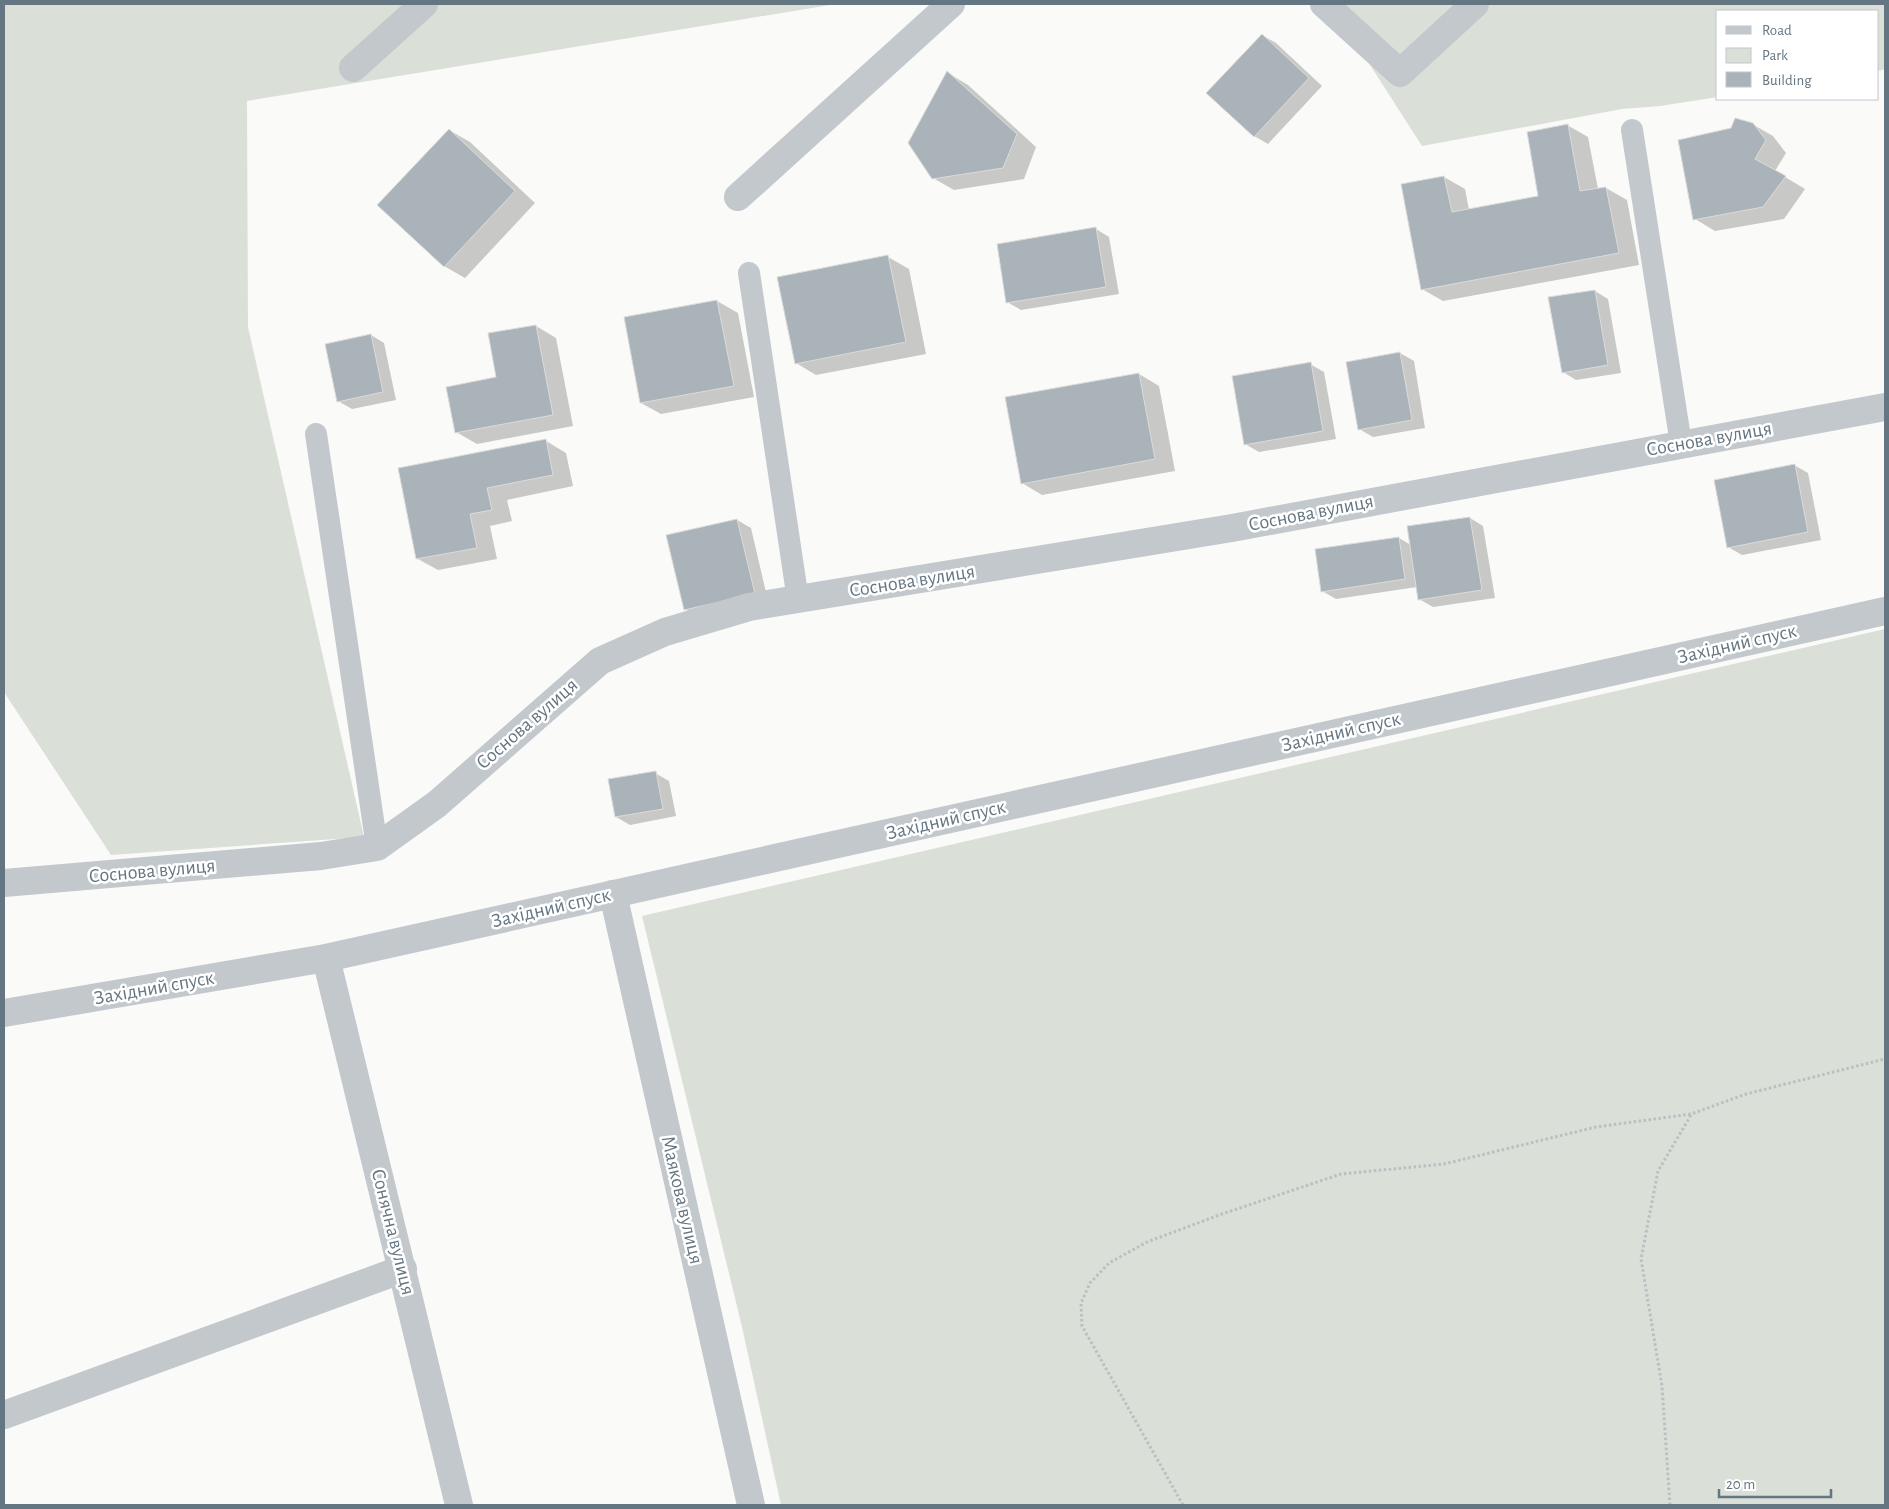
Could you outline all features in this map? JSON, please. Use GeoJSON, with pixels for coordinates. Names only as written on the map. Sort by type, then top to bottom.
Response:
{"type":"FeatureCollection","features":[{"type":"Feature","properties":{"kind":"street"},"geometry":{"type":"LineString","coordinates":[[353,68],[424,4]]}},
{"type":"Feature","properties":{"kind":"street"},"geometry":{"type":"LineString","coordinates":[[738,197],[951,4]]}},
{"type":"Feature","properties":{"kind":"street"},"geometry":{"type":"LineString","coordinates":[[1324,4],[1400,73],[1475,4]]}},
{"type":"Feature","properties":{"kind":"street","name":"Соснова вулиця"},"geometry":{"type":"LineString","coordinates":[[4,883],[321,856],[377,847],[437,804],[600,661],[665,632],[749,607],[1232,528],[1885,407]]}},
{"type":"Feature","properties":{"kind":"street","name":"Західний спуск"},"geometry":{"type":"LineString","coordinates":[[4,1013],[326,958],[1885,611]]}},
{"type":"Feature","properties":{"kind":"street","name":"Маякова вулиця"},"geometry":{"type":"LineString","coordinates":[[613,894],[751,1505]]}},
{"type":"Feature","properties":{"kind":"street","name":"Сонячна вулиця"},"geometry":{"type":"LineString","coordinates":[[326,958],[459,1505]]}},
{"type":"Feature","properties":{"kind":"street"},"geometry":{"type":"LineString","coordinates":[[4,1415],[403,1270]]}},
{"type":"Feature","properties":{"kind":"lane"},"geometry":{"type":"LineString","coordinates":[[1632,130],[1681,444]]}},
{"type":"Feature","properties":{"kind":"lane"},"geometry":{"type":"LineString","coordinates":[[749,273],[798,600]]}},
{"type":"Feature","properties":{"kind":"lane"},"geometry":{"type":"LineString","coordinates":[[316,434],[377,847]]}},
{"type":"Feature","properties":{"kind":"path"},"geometry":{"type":"LineString","coordinates":[[1182,1505],[1082,1326],[1081,1303],[1090,1283],[1109,1263],[1147,1242],[1222,1214],[1342,1174],[1444,1164],[1596,1127],[1691,1114],[1746,1094],[1885,1059]]}},
{"type":"Feature","properties":{"kind":"path"},"geometry":{"type":"LineString","coordinates":[[1670,1505],[1662,1386],[1642,1259],[1658,1172],[1691,1114]]}},
{"type":"Feature","properties":{"kind":"green space"},"geometry":{"type":"Polygon","coordinates":[[[4,4],[836,4],[247,101],[248,327],[364,837],[111,855],[4,692],[4,4]]]}},
{"type":"Feature","properties":{"kind":"green space"},"geometry":{"type":"Polygon","coordinates":[[[1331,4],[1885,4],[1885,69],[1879,71],[1879,10],[1716,10],[1716,97],[1660,106],[1622,109],[1422,146],[1331,4]]]}},
{"type":"Feature","properties":{"kind":"green space"},"geometry":{"type":"Polygon","coordinates":[[[1885,629],[1885,1505],[781,1505],[742,1327],[642,916],[1885,629]]]}},
{"type":"Feature","properties":{"kind":"building"},"geometry":{"type":"Polygon","coordinates":[[[1262,34],[1309,78],[1254,137],[1206,93],[1262,34]]]}},
{"type":"Feature","properties":{"kind":"building"},"geometry":{"type":"Polygon","coordinates":[[[947,71],[1017,134],[1003,168],[932,179],[908,143],[947,71]]]}},
{"type":"Feature","properties":{"kind":"building"},"geometry":{"type":"Polygon","coordinates":[[[1735,118],[1753,123],[1766,140],[1755,159],[1786,176],[1763,207],[1693,220],[1678,140],[1731,128],[1735,118]]]}},
{"type":"Feature","properties":{"kind":"building"},"geometry":{"type":"Polygon","coordinates":[[[1568,124],[1580,191],[1606,187],[1619,253],[1421,290],[1401,184],[1444,176],[1452,212],[1538,196],[1527,132],[1568,124]]]}},
{"type":"Feature","properties":{"kind":"building"},"geometry":{"type":"Polygon","coordinates":[[[449,129],[515,191],[444,267],[377,205],[449,129]]]}},
{"type":"Feature","properties":{"kind":"building"},"geometry":{"type":"Polygon","coordinates":[[[1096,227],[1106,287],[1006,303],[997,244],[1096,227]]]}},
{"type":"Feature","properties":{"kind":"building"},"geometry":{"type":"Polygon","coordinates":[[[888,255],[906,342],[795,364],[777,277],[888,255]]]}},
{"type":"Feature","properties":{"kind":"building"},"geometry":{"type":"Polygon","coordinates":[[[1595,290],[1608,365],[1562,373],[1548,297],[1595,290]]]}},
{"type":"Feature","properties":{"kind":"building"},"geometry":{"type":"Polygon","coordinates":[[[717,300],[734,386],[640,403],[624,317],[717,300]]]}},
{"type":"Feature","properties":{"kind":"building"},"geometry":{"type":"Polygon","coordinates":[[[536,325],[553,415],[455,433],[446,387],[496,377],[488,333],[536,325]]]}},
{"type":"Feature","properties":{"kind":"building"},"geometry":{"type":"Polygon","coordinates":[[[371,334],[383,392],[337,402],[325,344],[371,334]]]}},
{"type":"Feature","properties":{"kind":"building"},"geometry":{"type":"Polygon","coordinates":[[[1400,352],[1412,420],[1358,430],[1346,362],[1400,352]]]}},
{"type":"Feature","properties":{"kind":"building"},"geometry":{"type":"Polygon","coordinates":[[[1311,362],[1323,431],[1244,445],[1232,376],[1311,362]]]}},
{"type":"Feature","properties":{"kind":"building"},"geometry":{"type":"Polygon","coordinates":[[[1139,373],[1155,459],[1021,484],[1005,397],[1139,373]]]}},
{"type":"Feature","properties":{"kind":"building"},"geometry":{"type":"Polygon","coordinates":[[[546,439],[553,475],[487,488],[492,510],[470,514],[477,548],[416,559],[398,468],[546,439]]]}},
{"type":"Feature","properties":{"kind":"building"},"geometry":{"type":"Polygon","coordinates":[[[1795,464],[1808,532],[1727,548],[1714,480],[1795,464]]]}},
{"type":"Feature","properties":{"kind":"building"},"geometry":{"type":"Polygon","coordinates":[[[1470,517],[1482,590],[1418,600],[1407,526],[1470,517]]]}},
{"type":"Feature","properties":{"kind":"building"},"geometry":{"type":"Polygon","coordinates":[[[737,519],[755,594],[684,610],[666,535],[737,519]]]}},
{"type":"Feature","properties":{"kind":"building"},"geometry":{"type":"Polygon","coordinates":[[[1399,537],[1405,579],[1321,592],[1315,549],[1399,537]]]}},
{"type":"Feature","properties":{"kind":"building"},"geometry":{"type":"Polygon","coordinates":[[[656,771],[663,809],[615,817],[608,779],[656,771]]]}}]}
